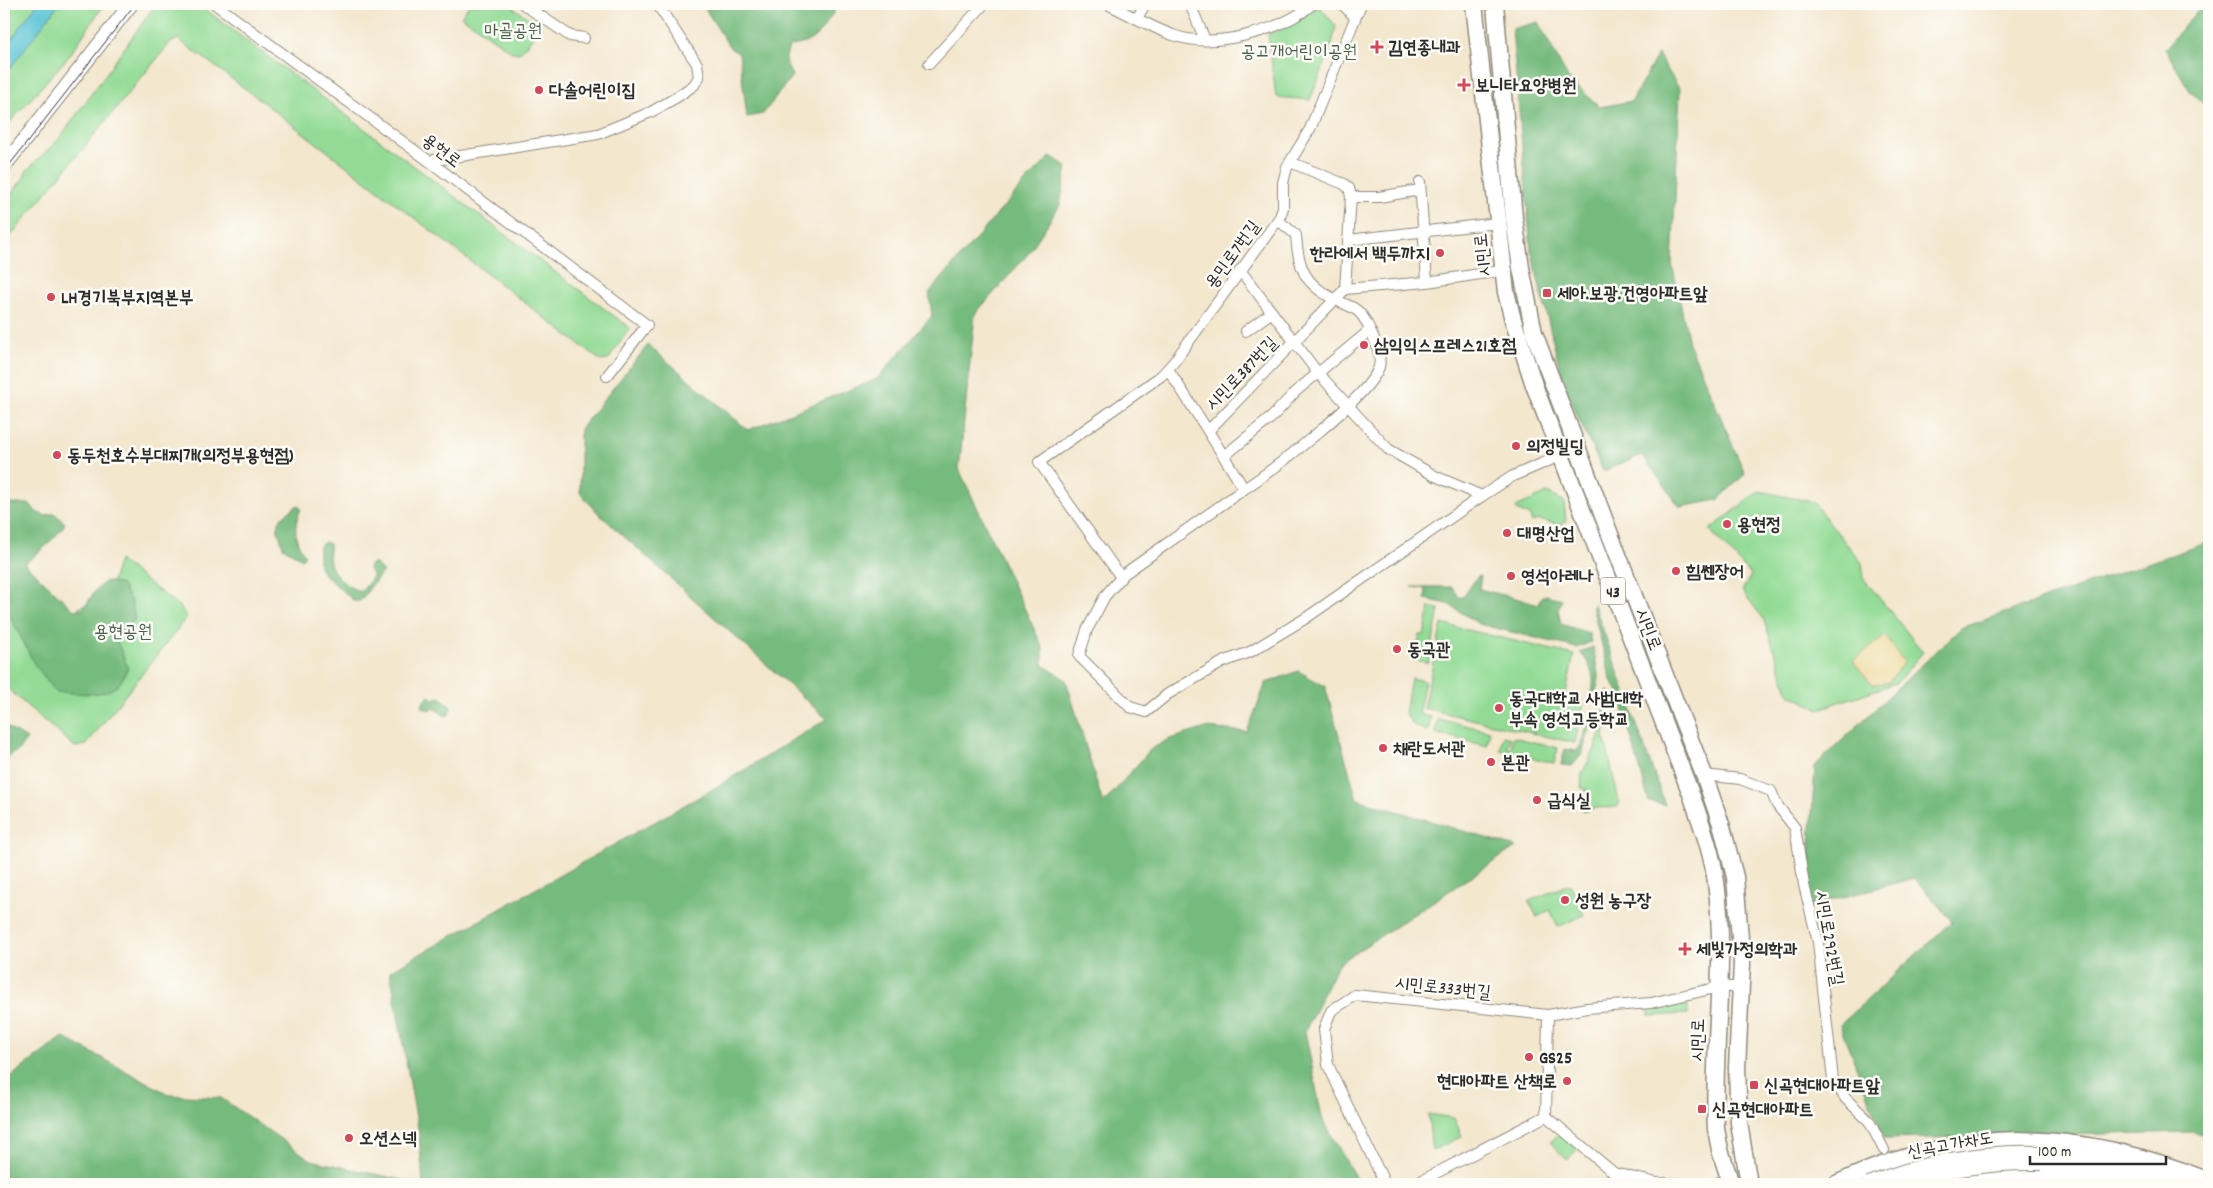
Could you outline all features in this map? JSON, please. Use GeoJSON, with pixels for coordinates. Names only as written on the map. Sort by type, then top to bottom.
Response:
{"type":"FeatureCollection","features":[{"type":"Feature","properties":{"kind":"main road","name":"시민로"},"geometry":{"type":"LineString","coordinates":[[1474,4],[1503,271],[1513,320],[1523,355],[1560,456],[1675,751],[1705,836],[1716,881],[1719,987],[1716,1118],[1720,1150],[1730,1183]]}},
{"type":"Feature","properties":{"kind":"main road","name":"시민로"},"geometry":{"type":"LineString","coordinates":[[1495,4],[1520,268],[1527,308],[1545,363],[1704,775],[1722,827],[1736,877],[1741,927],[1742,987],[1737,1068],[1742,1145],[1749,1184]]}},
{"type":"Feature","properties":{"kind":"main road"},"geometry":{"type":"LineString","coordinates":[[1836,1184],[1912,1155],[2010,1139],[2077,1143],[2110,1149],[2158,1162],[2209,1183]]}},
{"type":"Feature","properties":{"kind":"main road"},"geometry":{"type":"LineString","coordinates":[[1742,1145],[1758,1184]]}},
{"type":"Feature","properties":{"kind":"main road"},"geometry":{"type":"LineString","coordinates":[[1949,1184],[1997,1178],[2050,1176],[2076,1177],[2126,1184]]}},
{"type":"Feature","properties":{"kind":"street"},"geometry":{"type":"LineString","coordinates":[[4,166],[131,4]]}},
{"type":"Feature","properties":{"kind":"street","name":"용현로"},"geometry":{"type":"LineString","coordinates":[[215,4],[429,161],[647,325],[607,376]]}},
{"type":"Feature","properties":{"kind":"street"},"geometry":{"type":"LineString","coordinates":[[523,4],[570,36],[584,38]]}},
{"type":"Feature","properties":{"kind":"street"},"geometry":{"type":"LineString","coordinates":[[429,161],[586,137],[651,112],[677,97],[694,85],[699,77],[697,64],[657,4]]}},
{"type":"Feature","properties":{"kind":"street"},"geometry":{"type":"LineString","coordinates":[[930,64],[984,4]]}},
{"type":"Feature","properties":{"kind":"street"},"geometry":{"type":"LineString","coordinates":[[1107,4],[1173,35],[1205,40],[1244,36],[1268,28],[1305,11],[1313,4]]}},
{"type":"Feature","properties":{"kind":"street"},"geometry":{"type":"LineString","coordinates":[[1138,17],[1145,4]]}},
{"type":"Feature","properties":{"kind":"street"},"geometry":{"type":"LineString","coordinates":[[1190,4],[1205,40]]}},
{"type":"Feature","properties":{"kind":"street"},"geometry":{"type":"LineString","coordinates":[[1342,4],[1355,16]]}},
{"type":"Feature","properties":{"kind":"street","name":"용민로7번길"},"geometry":{"type":"LineString","coordinates":[[1121,577],[1039,462],[1168,369],[1278,220],[1283,208],[1282,183],[1290,162],[1318,111],[1361,4]]}},
{"type":"Feature","properties":{"kind":"street"},"geometry":{"type":"LineString","coordinates":[[1290,162],[1344,184],[1349,188],[1351,197],[1345,289],[1427,282],[1520,268]]}},
{"type":"Feature","properties":{"kind":"street"},"geometry":{"type":"LineString","coordinates":[[1351,197],[1379,197],[1420,186],[1427,282]]}},
{"type":"Feature","properties":{"kind":"street"},"geometry":{"type":"LineString","coordinates":[[1278,220],[1296,235],[1300,264],[1308,282],[1321,293],[1356,309],[1370,330],[1379,352],[1379,366],[1372,381],[1276,468],[1121,577],[1105,596],[1086,630],[1079,656],[1130,707],[1146,712],[1168,694],[1223,662],[1250,652],[1306,618],[1513,476],[1560,456]]}},
{"type":"Feature","properties":{"kind":"street"},"geometry":{"type":"LineString","coordinates":[[1348,240],[1498,223]]}},
{"type":"Feature","properties":{"kind":"street"},"geometry":{"type":"LineString","coordinates":[[1240,270],[1318,373],[1388,450],[1435,476],[1482,496]]}},
{"type":"Feature","properties":{"kind":"street","name":"시민로387번길"},"geometry":{"type":"LineString","coordinates":[[1244,490],[1208,431],[1345,289]]}},
{"type":"Feature","properties":{"kind":"street"},"geometry":{"type":"LineString","coordinates":[[1246,331],[1272,312]]}},
{"type":"Feature","properties":{"kind":"street"},"geometry":{"type":"LineString","coordinates":[[1224,456],[1272,417],[1285,402],[1370,330]]}},
{"type":"Feature","properties":{"kind":"street"},"geometry":{"type":"LineString","coordinates":[[1168,369],[1208,431]]}},
{"type":"Feature","properties":{"kind":"street","name":"시민로292번길"},"geometry":{"type":"LineString","coordinates":[[1704,775],[1740,780],[1771,791],[1777,805],[1795,828],[1804,886],[1818,942],[1833,1080],[1846,1099],[1868,1121],[1884,1150]]}},
{"type":"Feature","properties":{"kind":"street","name":"시민로333번길"},"geometry":{"type":"LineString","coordinates":[[1385,1184],[1328,1065],[1324,1029],[1331,1011],[1354,994],[1548,1015],[1587,1008],[1650,1003],[1719,987],[1742,987]]}},
{"type":"Feature","properties":{"kind":"street"},"geometry":{"type":"LineString","coordinates":[[1546,1116],[1548,1015]]}},
{"type":"Feature","properties":{"kind":"street"},"geometry":{"type":"LineString","coordinates":[[1415,1184],[1546,1116]]}},
{"type":"Feature","properties":{"kind":"street"},"geometry":{"type":"LineString","coordinates":[[1546,1116],[1614,1173],[1657,1183],[1687,1184]]}},
{"type":"Feature","properties":{"kind":"street","name":"신곡고가차도"},"geometry":{"type":"LineString","coordinates":[[1868,1184],[1905,1171],[1954,1159],[1998,1154],[2041,1158]]}},
{"type":"Feature","properties":{"kind":"street"},"geometry":{"type":"LineString","coordinates":[[2041,1158],[2118,1162],[2209,1183]]}},
{"type":"Feature","properties":{"kind":"street"},"geometry":{"type":"LineString","coordinates":[[2041,1158],[2096,1168],[2159,1184]]}},
{"type":"Feature","properties":{"kind":"street","name":"신곡고가차도"},"geometry":{"type":"LineString","coordinates":[[1897,1184],[1932,1174],[1970,1167],[2041,1158]]}},
{"type":"Feature","properties":{"kind":"street"},"geometry":{"type":"LineString","coordinates":[[1714,1184],[1730,1183]]}},
{"type":"Feature","properties":{"kind":"green space"},"geometry":{"type":"Polygon","coordinates":[[[9,4],[104,4],[70,55],[4,129],[4,10],[9,4]]]}},
{"type":"Feature","properties":{"kind":"green space"},"geometry":{"type":"Polygon","coordinates":[[[156,4],[198,4],[630,328],[608,360],[601,361],[178,39],[170,43],[4,244],[4,204],[27,170],[59,139],[156,4]]]}},
{"type":"Feature","properties":{"kind":"green space","name":"마골공원"},"geometry":{"type":"Polygon","coordinates":[[[470,4],[508,4],[542,27],[519,53],[512,52],[461,16],[470,4]]]}},
{"type":"Feature","properties":{"kind":"green space"},"geometry":{"type":"Polygon","coordinates":[[[702,4],[839,4],[813,38],[799,45],[789,46],[785,61],[792,76],[763,114],[747,117],[739,53],[731,49],[702,4]]]}},
{"type":"Feature","properties":{"kind":"green space"},"geometry":{"type":"Polygon","coordinates":[[[2203,4],[2209,4],[2209,110],[2190,91],[2165,49],[2203,4]]]}},
{"type":"Feature","properties":{"kind":"green space","name":"공고개어린이공원"},"geometry":{"type":"Polygon","coordinates":[[[1319,6],[1336,26],[1331,49],[1310,100],[1276,97],[1268,34],[1282,29],[1319,6]]]}},
{"type":"Feature","properties":{"kind":"green space"},"geometry":{"type":"Polygon","coordinates":[[[1538,22],[1568,78],[1600,107],[1632,101],[1658,54],[1680,90],[1672,264],[1689,343],[1745,474],[1718,500],[1680,507],[1642,455],[1603,471],[1565,390],[1531,250],[1512,29],[1538,22]]]}},
{"type":"Feature","properties":{"kind":"green space"},"geometry":{"type":"Polygon","coordinates":[[[1051,156],[1067,167],[1060,205],[1028,254],[975,314],[959,469],[1043,648],[1043,665],[1066,680],[1103,804],[1150,750],[1167,740],[1206,728],[1247,732],[1266,683],[1298,671],[1325,686],[1357,799],[1516,847],[1338,964],[1305,1031],[1322,1118],[1359,1184],[423,1184],[419,1134],[390,971],[713,789],[827,719],[599,514],[580,493],[580,429],[648,345],[748,430],[877,379],[932,316],[929,293],[1027,180],[1051,156]]]}},
{"type":"Feature","properties":{"kind":"green space"},"geometry":{"type":"Polygon","coordinates":[[[1759,491],[1813,502],[1862,563],[1864,579],[1923,652],[1896,683],[1819,709],[1789,694],[1763,618],[1742,591],[1751,575],[1710,530],[1759,491]]]}},
{"type":"Feature","properties":{"kind":"green space"},"geometry":{"type":"Polygon","coordinates":[[[1547,493],[1564,501],[1566,521],[1561,525],[1540,520],[1531,522],[1531,517],[1517,510],[1516,507],[1547,493]]]}},
{"type":"Feature","properties":{"kind":"green space"},"geometry":{"type":"Polygon","coordinates":[[[4,499],[12,504],[30,504],[36,512],[46,516],[54,513],[65,523],[47,545],[24,563],[74,610],[83,610],[94,592],[105,581],[122,585],[132,604],[135,619],[117,641],[128,668],[119,684],[111,689],[96,693],[56,692],[35,665],[11,618],[4,610],[4,499]]]}},
{"type":"Feature","properties":{"kind":"green space"},"geometry":{"type":"Polygon","coordinates":[[[298,505],[301,509],[298,515],[296,533],[301,550],[305,555],[302,559],[283,547],[277,527],[281,518],[298,505]]]}},
{"type":"Feature","properties":{"kind":"green space"},"geometry":{"type":"Polygon","coordinates":[[[325,542],[330,544],[329,560],[335,574],[353,589],[361,592],[373,577],[369,568],[371,564],[374,563],[383,571],[360,601],[354,601],[325,575],[319,567],[319,546],[325,542]]]}},
{"type":"Feature","properties":{"kind":"green space"},"geometry":{"type":"Polygon","coordinates":[[[2209,542],[2209,1136],[2192,1132],[1884,1139],[1840,1025],[1952,921],[1914,878],[1806,907],[1815,766],[1961,628],[2209,542]]]}},
{"type":"Feature","properties":{"kind":"green space","name":"용현공원"},"geometry":{"type":"Polygon","coordinates":[[[119,560],[181,608],[187,617],[86,745],[75,747],[11,692],[4,680],[4,563],[60,619],[109,591],[119,560]]]}},
{"type":"Feature","properties":{"kind":"green space"},"geometry":{"type":"Polygon","coordinates":[[[1478,576],[1481,577],[1479,589],[1539,604],[1540,599],[1545,595],[1562,599],[1558,610],[1561,624],[1589,633],[1591,642],[1577,648],[1479,624],[1448,604],[1425,599],[1426,589],[1412,587],[1452,587],[1460,598],[1464,596],[1478,576]]]}},
{"type":"Feature","properties":{"kind":"green space"},"geometry":{"type":"Polygon","coordinates":[[[1594,604],[1665,805],[1649,802],[1619,693],[1611,680],[1592,606],[1594,604]]]}},
{"type":"Feature","properties":{"kind":"green space"},"geometry":{"type":"Polygon","coordinates":[[[1430,607],[1439,609],[1429,663],[1415,660],[1420,635],[1424,635],[1430,607]]]}},
{"type":"Feature","properties":{"kind":"green space"},"geometry":{"type":"Polygon","coordinates":[[[1442,624],[1574,655],[1565,698],[1584,703],[1575,743],[1423,708],[1442,624]]]}},
{"type":"Feature","properties":{"kind":"green space"},"geometry":{"type":"Polygon","coordinates":[[[1593,647],[1599,679],[1593,703],[1592,675],[1588,664],[1580,652],[1593,647]]]}},
{"type":"Feature","properties":{"kind":"green space"},"geometry":{"type":"Polygon","coordinates":[[[1411,678],[1425,681],[1419,710],[1421,715],[1431,717],[1428,731],[1414,726],[1405,713],[1411,678]]]}},
{"type":"Feature","properties":{"kind":"green space"},"geometry":{"type":"Polygon","coordinates":[[[1608,690],[1609,701],[1604,736],[1619,801],[1617,807],[1594,808],[1583,812],[1586,789],[1581,788],[1582,773],[1594,751],[1599,736],[1608,690]]]}},
{"type":"Feature","properties":{"kind":"green space"},"geometry":{"type":"Polygon","coordinates":[[[429,696],[433,699],[441,697],[451,707],[449,715],[445,716],[434,708],[430,710],[422,707],[424,701],[429,696]]]}},
{"type":"Feature","properties":{"kind":"green space"},"geometry":{"type":"Polygon","coordinates":[[[1438,719],[1490,731],[1487,746],[1435,733],[1438,719]]]}},
{"type":"Feature","properties":{"kind":"green space"},"geometry":{"type":"Polygon","coordinates":[[[1590,722],[1592,722],[1582,754],[1572,766],[1561,765],[1565,749],[1577,751],[1590,722]]]}},
{"type":"Feature","properties":{"kind":"green space"},"geometry":{"type":"Polygon","coordinates":[[[4,723],[27,739],[17,752],[12,753],[4,764],[4,723]]]}},
{"type":"Feature","properties":{"kind":"green space"},"geometry":{"type":"Polygon","coordinates":[[[1503,736],[1511,738],[1507,747],[1511,748],[1513,737],[1558,748],[1554,763],[1500,750],[1503,736]]]}},
{"type":"Feature","properties":{"kind":"green space","name":"성원 농구장"},"geometry":{"type":"Polygon","coordinates":[[[1570,884],[1584,915],[1558,927],[1550,910],[1537,917],[1529,901],[1570,884]]]}},
{"type":"Feature","properties":{"kind":"green space"},"geometry":{"type":"Polygon","coordinates":[[[1688,1005],[1688,1014],[1649,1016],[1648,1008],[1688,1005]]]}},
{"type":"Feature","properties":{"kind":"green space"},"geometry":{"type":"Polygon","coordinates":[[[63,1037],[170,1095],[221,1098],[311,1160],[420,1184],[4,1184],[4,1082],[63,1037]]]}},
{"type":"Feature","properties":{"kind":"green space"},"geometry":{"type":"Polygon","coordinates":[[[1428,1114],[1454,1118],[1462,1136],[1432,1151],[1428,1114]]]}},
{"type":"Feature","properties":{"kind":"green space"},"geometry":{"type":"Polygon","coordinates":[[[1562,1133],[1578,1149],[1567,1160],[1550,1142],[1562,1133]]]}},
{"type":"Feature","properties":{"kind":"sand"},"geometry":{"type":"Polygon","coordinates":[[[1885,636],[1904,662],[1889,682],[1872,685],[1853,661],[1885,636]]]}},
{"type":"Feature","properties":{"kind":"water"},"geometry":{"type":"Polygon","coordinates":[[[37,4],[59,4],[4,76],[4,49],[37,4]]]}},
{"type":"Feature","properties":{"kind":"tram line"},"geometry":{"type":"LineString","coordinates":[[4,172],[135,4]]}},
{"type":"Feature","properties":{"kind":"place","name":"김연종내과"},"geometry":{"type":"Point","coordinates":[1377,47]}},
{"type":"Feature","properties":{"kind":"place","name":"보니타요양병원"},"geometry":{"type":"Point","coordinates":[1464,85]}},
{"type":"Feature","properties":{"kind":"place","name":"다솔어린이집"},"geometry":{"type":"Point","coordinates":[539,90]}},
{"type":"Feature","properties":{"kind":"place","name":"한라에서 백두까지"},"geometry":{"type":"Point","coordinates":[1440,253]}},
{"type":"Feature","properties":{"kind":"place","name":"세아.보광.건영아파트앞"},"geometry":{"type":"Point","coordinates":[1547,293]}},
{"type":"Feature","properties":{"kind":"place","name":"LH경기북부지역본부"},"geometry":{"type":"Point","coordinates":[51,297]}},
{"type":"Feature","properties":{"kind":"place","name":"삼익익스프레스21호점"},"geometry":{"type":"Point","coordinates":[1364,345]}},
{"type":"Feature","properties":{"kind":"place","name":"의정빌딩"},"geometry":{"type":"Point","coordinates":[1516,446]}},
{"type":"Feature","properties":{"kind":"place","name":"동두천호수부대찌개(의정부용현점)"},"geometry":{"type":"Point","coordinates":[57,455]}},
{"type":"Feature","properties":{"kind":"place","name":"용현정"},"geometry":{"type":"Point","coordinates":[1727,524]}},
{"type":"Feature","properties":{"kind":"place","name":"대명산업"},"geometry":{"type":"Point","coordinates":[1507,533]}},
{"type":"Feature","properties":{"kind":"place","name":"힘쎈장어"},"geometry":{"type":"Point","coordinates":[1676,571]}},
{"type":"Feature","properties":{"kind":"place","name":"영석아레나"},"geometry":{"type":"Point","coordinates":[1511,576]}},
{"type":"Feature","properties":{"kind":"place","name":"동국관"},"geometry":{"type":"Point","coordinates":[1397,649]}},
{"type":"Feature","properties":{"kind":"place","name":"동국대학교 사범대학 부속 영석고등학교"},"geometry":{"type":"Point","coordinates":[1499,708]}},
{"type":"Feature","properties":{"kind":"place","name":"채란도서관"},"geometry":{"type":"Point","coordinates":[1383,748]}},
{"type":"Feature","properties":{"kind":"place","name":"본관"},"geometry":{"type":"Point","coordinates":[1491,762]}},
{"type":"Feature","properties":{"kind":"place","name":"급식실"},"geometry":{"type":"Point","coordinates":[1537,800]}},
{"type":"Feature","properties":{"kind":"place","name":"성원 농구장"},"geometry":{"type":"Point","coordinates":[1565,900]}},
{"type":"Feature","properties":{"kind":"place","name":"세빛가정의학과"},"geometry":{"type":"Point","coordinates":[1685,949]}},
{"type":"Feature","properties":{"kind":"place","name":"GS25"},"geometry":{"type":"Point","coordinates":[1529,1057]}},
{"type":"Feature","properties":{"kind":"place","name":"현대아파트 산책로"},"geometry":{"type":"Point","coordinates":[1567,1081]}},
{"type":"Feature","properties":{"kind":"place","name":"신곡현대아파트앞"},"geometry":{"type":"Point","coordinates":[1754,1085]}},
{"type":"Feature","properties":{"kind":"place","name":"신곡현대아파트"},"geometry":{"type":"Point","coordinates":[1702,1109]}},
{"type":"Feature","properties":{"kind":"place","name":"오션스넥"},"geometry":{"type":"Point","coordinates":[349,1138]}}]}
